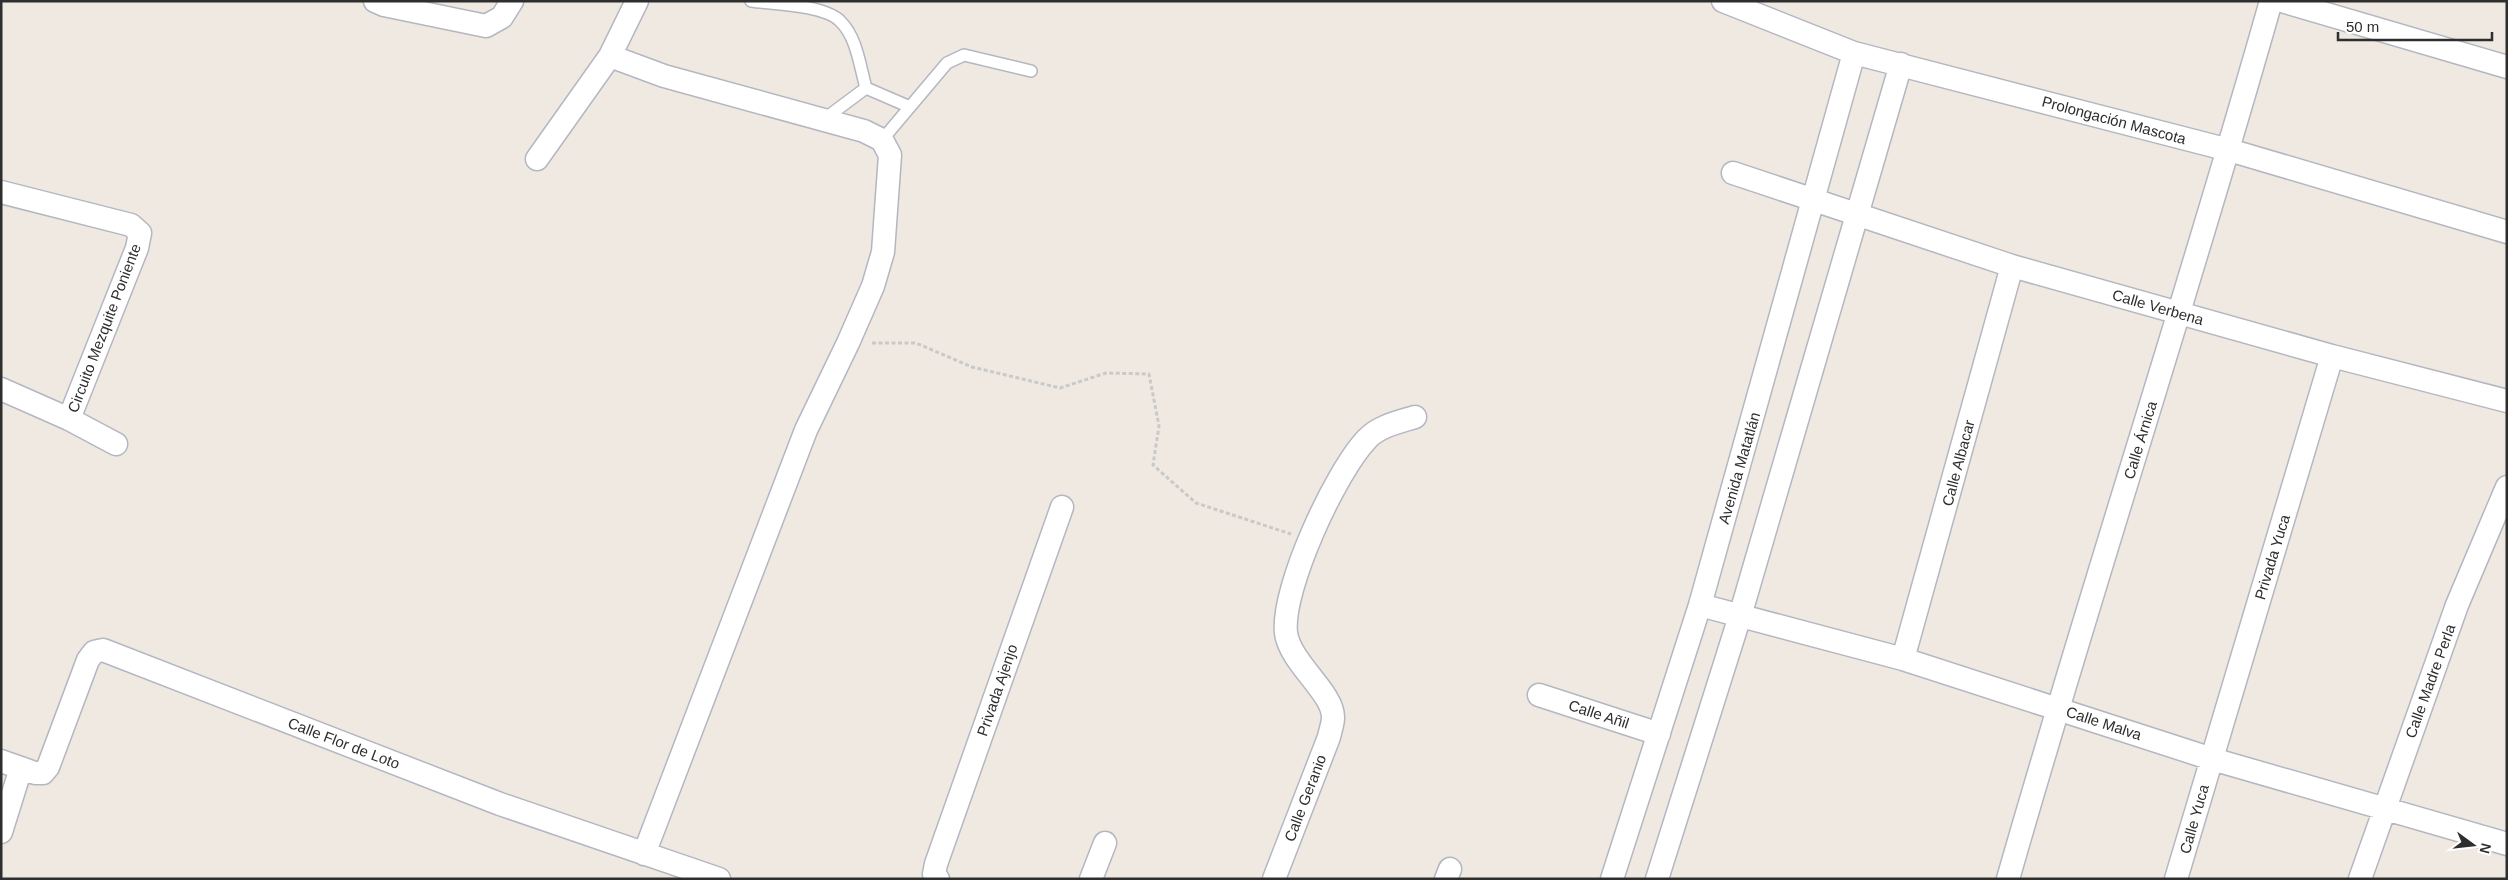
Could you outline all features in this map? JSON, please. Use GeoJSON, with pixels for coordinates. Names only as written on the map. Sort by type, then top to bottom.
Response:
{"type":"FeatureCollection","features":[{"type":"Feature","properties":{"kind":"street"},"geometry":{"type":"LineString","coordinates":[[375,1],[384,5],[486,26],[502,17],[512,1]]}},
{"type":"Feature","properties":{"kind":"street","name":"Prolongación Mascota"},"geometry":{"type":"LineString","coordinates":[[1723,1],[1854,53],[2229,150],[2507,232]]}},
{"type":"Feature","properties":{"kind":"street","name":"Calle Árnica"},"geometry":{"type":"LineString","coordinates":[[2008,879],[2057,708],[2229,150],[2271,1]]}},
{"type":"Feature","properties":{"kind":"street"},"geometry":{"type":"LineString","coordinates":[[2282,1],[2507,67]]}},
{"type":"Feature","properties":{"kind":"street"},"geometry":{"type":"LineString","coordinates":[[537,159],[610,56],[636,2]]}},
{"type":"Feature","properties":{"kind":"street","name":"Avenida Matatlán"},"geometry":{"type":"LineString","coordinates":[[1612,879],[1700,605],[1854,53]]}},
{"type":"Feature","properties":{"kind":"street"},"geometry":{"type":"LineString","coordinates":[[610,56],[664,76],[864,131],[882,140],[890,155],[883,252],[873,286],[806,430],[644,854]]}},
{"type":"Feature","properties":{"kind":"street"},"geometry":{"type":"LineString","coordinates":[[1658,879],[1740,616],[1900,64]]}},
{"type":"Feature","properties":{"kind":"street","name":"Calle Verbena"},"geometry":{"type":"LineString","coordinates":[[1733,173],[2012,266],[2332,356],[2507,401]]}},
{"type":"Feature","properties":{"kind":"street","name":"Circuito Mezquite Poniente"},"geometry":{"type":"LineString","coordinates":[[1,192],[131,225],[140,233],[137,248],[70,419]]}},
{"type":"Feature","properties":{"kind":"street","name":"Calle Albacar"},"geometry":{"type":"LineString","coordinates":[[1903,660],[2012,266]]}},
{"type":"Feature","properties":{"kind":"street","name":"Privada Yuca"},"geometry":{"type":"LineString","coordinates":[[2212,759],[2332,356]]}},
{"type":"Feature","properties":{"kind":"street"},"geometry":{"type":"LineString","coordinates":[[1,389],[70,419],[116,444]]}},
{"type":"Feature","properties":{"kind":"street"},"geometry":{"type":"LineString","coordinates":[[1308,540],[1354,454],[1368,437],[1389,425],[1415,417]]}},
{"type":"Feature","properties":{"kind":"street","name":"Calle Madre Perla"},"geometry":{"type":"LineString","coordinates":[[2360,879],[2457,605],[2507,487]]}},
{"type":"Feature","properties":{"kind":"street","name":"Privada Ajenjo"},"geometry":{"type":"LineString","coordinates":[[936,876],[1062,507]]}},
{"type":"Feature","properties":{"kind":"street","name":"Calle Geranio"},"geometry":{"type":"LineString","coordinates":[[1274,879],[1329,736],[1334,717],[1327,697],[1309,677],[1286,634],[1286,610],[1308,540]]}},
{"type":"Feature","properties":{"kind":"street","name":"Calle Malva"},"geometry":{"type":"LineString","coordinates":[[1700,605],[1903,660],[2212,759],[2506,841]]}},
{"type":"Feature","properties":{"kind":"street","name":"Calle Flor de Loto"},"geometry":{"type":"LineString","coordinates":[[11,765],[43,773],[48,767],[88,660],[94,652],[103,650],[500,804],[720,879]]}},
{"type":"Feature","properties":{"kind":"street","name":"Calle Añil"},"geometry":{"type":"LineString","coordinates":[[1539,695],[1659,734]]}},
{"type":"Feature","properties":{"kind":"street","name":"Calle Yuca"},"geometry":{"type":"LineString","coordinates":[[2176,879],[2212,759]]}},
{"type":"Feature","properties":{"kind":"street"},"geometry":{"type":"LineString","coordinates":[[1,832],[11,765]]}},
{"type":"Feature","properties":{"kind":"street"},"geometry":{"type":"LineString","coordinates":[[1091,879],[1105,843]]}},
{"type":"Feature","properties":{"kind":"lane"},"geometry":{"type":"LineString","coordinates":[[751,1],[818,10],[840,20],[853,42],[866,88]]}},
{"type":"Feature","properties":{"kind":"lane"},"geometry":{"type":"LineString","coordinates":[[882,140],[947,63],[964,55],[1032,71]]}},
{"type":"Feature","properties":{"kind":"lane"},"geometry":{"type":"LineString","coordinates":[[866,88],[910,107]]}},
{"type":"Feature","properties":{"kind":"lane"},"geometry":{"type":"LineString","coordinates":[[824,120],[866,88]]}},
{"type":"Feature","properties":{"kind":"path"},"geometry":{"type":"LineString","coordinates":[[848,343],[916,343],[972,367],[1060,388],[1106,373],[1148,374],[1159,426],[1153,465],[1196,503],[1308,540]]}}]}
